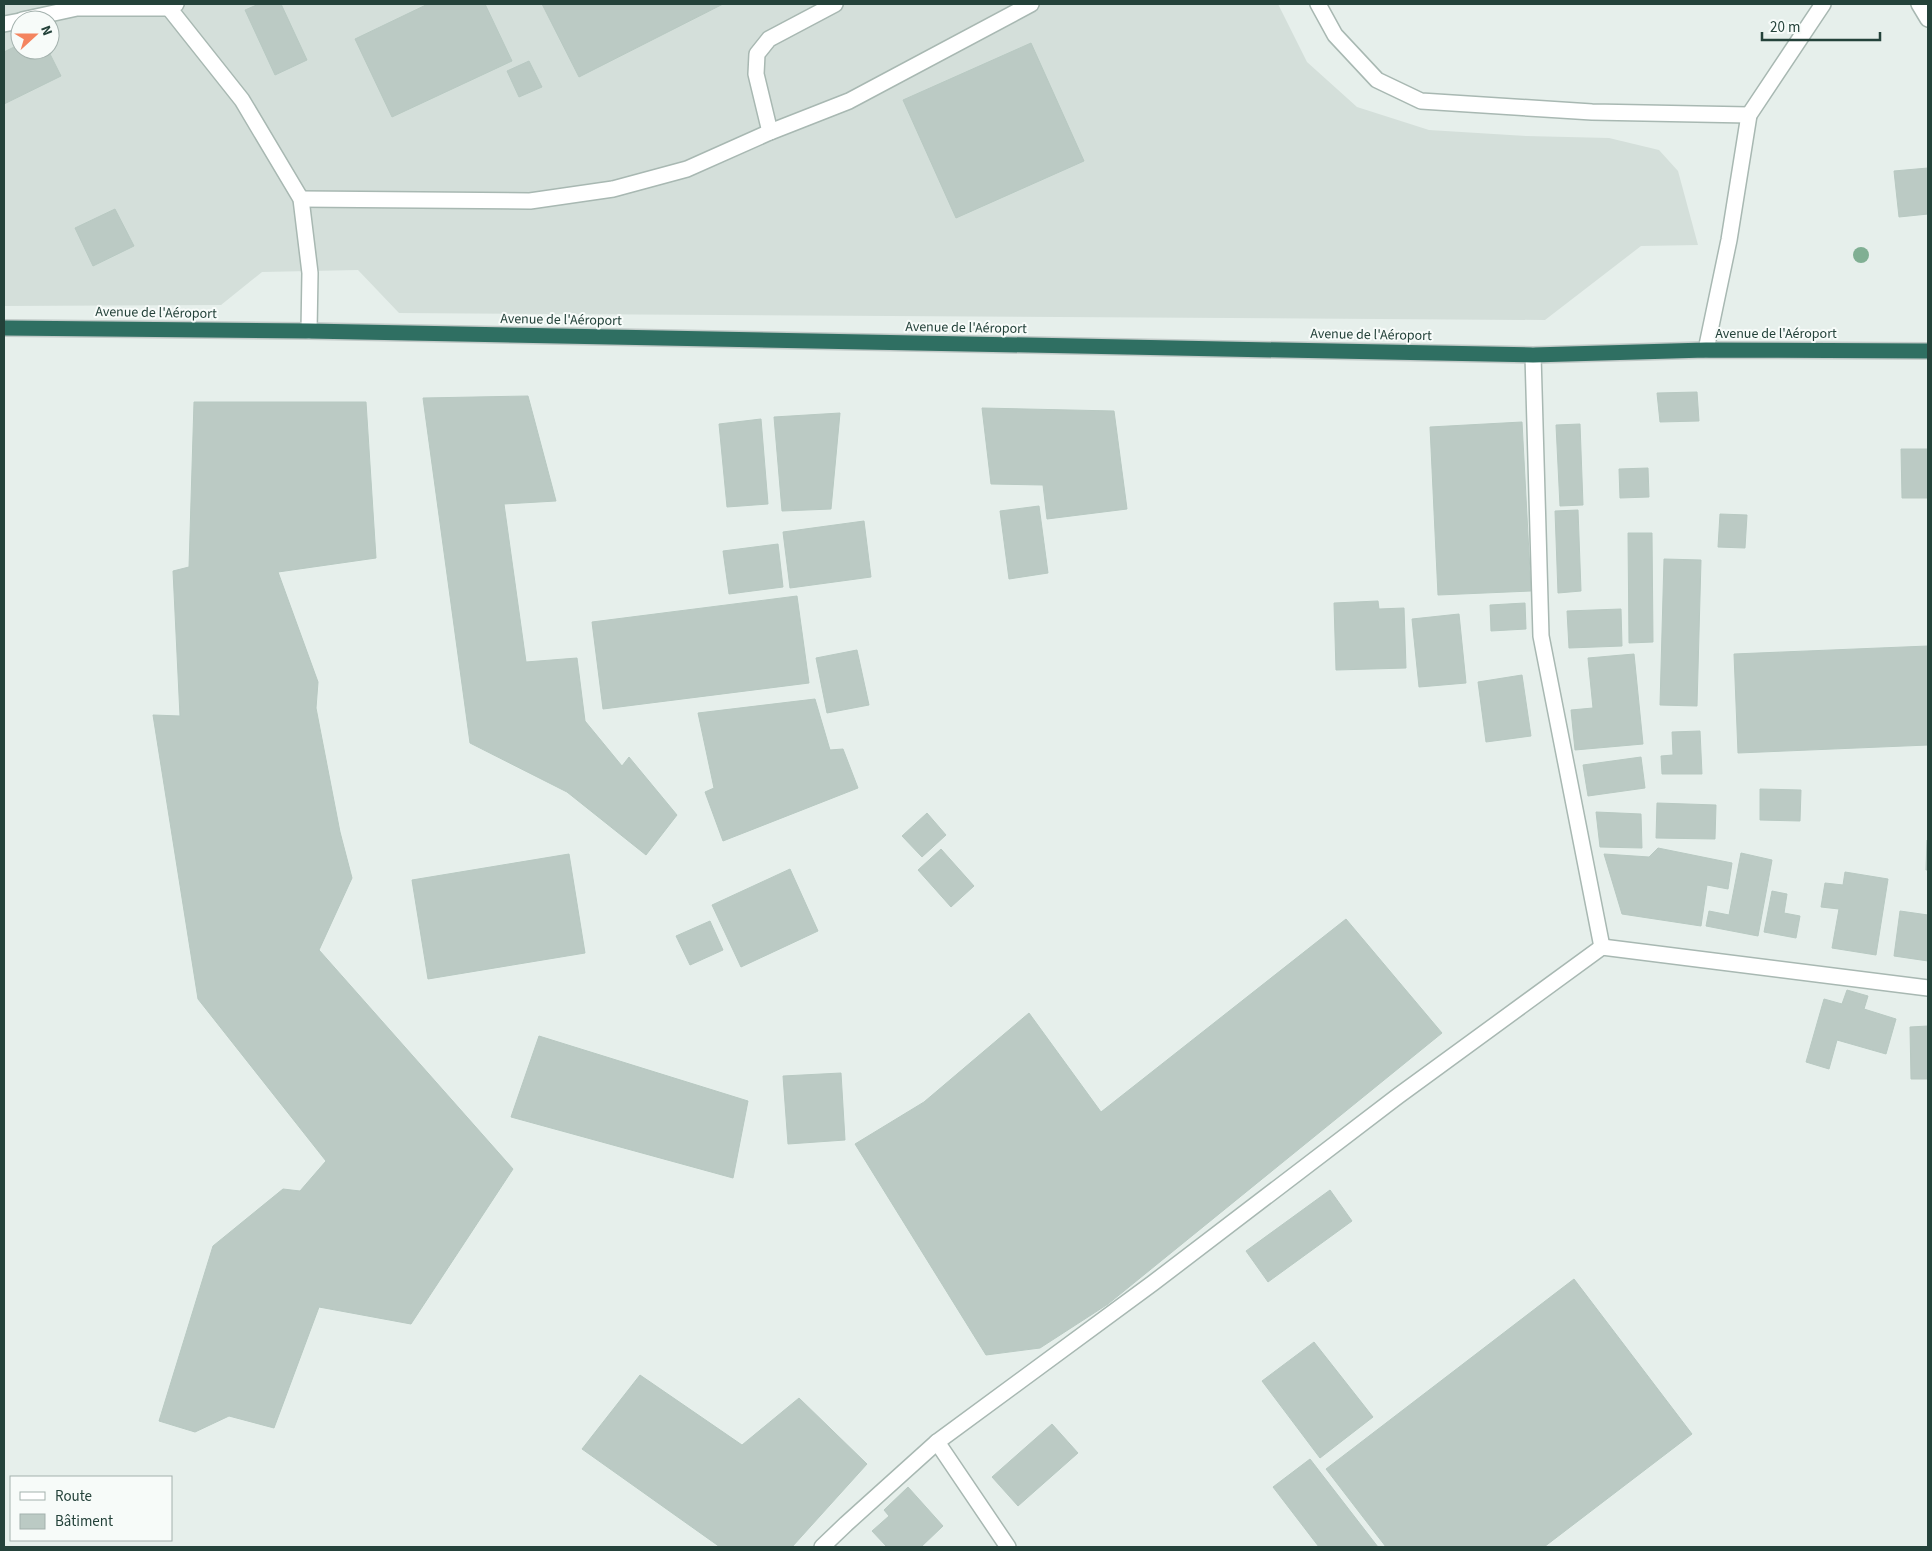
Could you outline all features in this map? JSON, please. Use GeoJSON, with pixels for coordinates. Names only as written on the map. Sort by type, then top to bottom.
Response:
{"type":"FeatureCollection","features":[{"type":"Feature","properties":{"kind":"highway","name":"Avenue de l'Aéroport"},"geometry":{"type":"LineString","coordinates":[[4,328],[309,331],[1533,355],[1706,350],[1928,351]]}},
{"type":"Feature","properties":{"kind":"street"},"geometry":{"type":"LineString","coordinates":[[770,132],[756,74],[757,54],[769,39],[835,4]]}},
{"type":"Feature","properties":{"kind":"street"},"geometry":{"type":"LineString","coordinates":[[301,199],[540,200],[613,189],[687,169],[770,132],[849,101],[1031,4]]}},
{"type":"Feature","properties":{"kind":"street"},"geometry":{"type":"LineString","coordinates":[[1318,4],[1335,36],[1377,80],[1421,101],[1592,112],[1749,115]]}},
{"type":"Feature","properties":{"kind":"street"},"geometry":{"type":"LineString","coordinates":[[1706,350],[1729,240],[1749,115],[1823,4]]}},
{"type":"Feature","properties":{"kind":"street"},"geometry":{"type":"LineString","coordinates":[[1920,4],[1928,19]]}},
{"type":"Feature","properties":{"kind":"street"},"geometry":{"type":"LineString","coordinates":[[57,10],[72,6],[173,6],[242,100],[301,199],[310,272],[309,331]]}},
{"type":"Feature","properties":{"kind":"street"},"geometry":{"type":"LineString","coordinates":[[1533,355],[1541,636],[1602,947]]}},
{"type":"Feature","properties":{"kind":"street"},"geometry":{"type":"LineString","coordinates":[[822,1547],[937,1442],[1153,1283],[1398,1096],[1602,947],[1928,988]]}},
{"type":"Feature","properties":{"kind":"street"},"geometry":{"type":"LineString","coordinates":[[937,1442],[1008,1547]]}},
{"type":"Feature","properties":{"kind":"shaded area"},"geometry":{"type":"Polygon","coordinates":[[[4,4],[1278,4],[1307,62],[1357,107],[1429,130],[1526,136],[1609,138],[1659,150],[1678,171],[1698,245],[1641,246],[1545,320],[399,313],[358,270],[262,272],[221,305],[4,306],[4,4]]]}},
{"type":"Feature","properties":{"kind":"building"},"geometry":{"type":"Polygon","coordinates":[[[259,4],[281,4],[307,60],[275,75],[245,10],[259,4]]]}},
{"type":"Feature","properties":{"kind":"building"},"geometry":{"type":"Polygon","coordinates":[[[428,4],[485,4],[512,61],[392,117],[355,39],[428,4]]]}},
{"type":"Feature","properties":{"kind":"building"},"geometry":{"type":"Polygon","coordinates":[[[542,4],[723,4],[579,77],[542,4]]]}},
{"type":"Feature","properties":{"kind":"building"},"geometry":{"type":"Polygon","coordinates":[[[1031,43],[1084,161],[956,218],[903,100],[1031,43]]]}},
{"type":"Feature","properties":{"kind":"building"},"geometry":{"type":"Polygon","coordinates":[[[10,49],[10,60],[53,60],[61,76],[4,104],[4,52],[10,49]]]}},
{"type":"Feature","properties":{"kind":"building"},"geometry":{"type":"Polygon","coordinates":[[[529,61],[542,87],[519,97],[507,71],[529,61]]]}},
{"type":"Feature","properties":{"kind":"building"},"geometry":{"type":"Polygon","coordinates":[[[1928,168],[1928,214],[1899,217],[1894,171],[1928,168]]]}},
{"type":"Feature","properties":{"kind":"building"},"geometry":{"type":"Polygon","coordinates":[[[115,209],[134,246],[93,266],[75,228],[115,209]]]}},
{"type":"Feature","properties":{"kind":"building"},"geometry":{"type":"Polygon","coordinates":[[[1697,392],[1699,421],[1660,422],[1657,393],[1697,392]]]}},
{"type":"Feature","properties":{"kind":"building"},"geometry":{"type":"Polygon","coordinates":[[[528,396],[556,501],[504,504],[526,662],[577,658],[585,721],[622,766],[629,757],[677,815],[646,855],[567,792],[470,743],[423,398],[528,396]]]}},
{"type":"Feature","properties":{"kind":"building"},"geometry":{"type":"Polygon","coordinates":[[[194,402],[366,402],[376,558],[278,572],[318,682],[316,708],[340,832],[352,878],[319,950],[513,1169],[411,1324],[319,1307],[274,1428],[229,1416],[195,1432],[159,1421],[213,1246],[283,1189],[300,1191],[326,1161],[198,999],[153,715],[180,716],[173,571],[189,567],[194,402]]]}},
{"type":"Feature","properties":{"kind":"building"},"geometry":{"type":"Polygon","coordinates":[[[982,408],[1114,411],[1127,509],[1047,519],[1043,485],[991,484],[982,408]]]}},
{"type":"Feature","properties":{"kind":"building"},"geometry":{"type":"Polygon","coordinates":[[[840,413],[831,509],[782,511],[774,417],[840,413]]]}},
{"type":"Feature","properties":{"kind":"building"},"geometry":{"type":"Polygon","coordinates":[[[761,419],[768,504],[727,507],[719,424],[761,419]]]}},
{"type":"Feature","properties":{"kind":"building"},"geometry":{"type":"Polygon","coordinates":[[[1522,422],[1531,591],[1438,595],[1430,427],[1522,422]]]}},
{"type":"Feature","properties":{"kind":"building"},"geometry":{"type":"Polygon","coordinates":[[[1580,424],[1583,505],[1560,506],[1556,425],[1580,424]]]}},
{"type":"Feature","properties":{"kind":"building"},"geometry":{"type":"Polygon","coordinates":[[[1901,449],[1928,449],[1928,498],[1902,498],[1901,449]]]}},
{"type":"Feature","properties":{"kind":"building"},"geometry":{"type":"Polygon","coordinates":[[[1648,468],[1649,497],[1620,498],[1619,469],[1648,468]]]}},
{"type":"Feature","properties":{"kind":"building"},"geometry":{"type":"Polygon","coordinates":[[[1039,506],[1048,573],[1009,579],[1000,511],[1039,506]]]}},
{"type":"Feature","properties":{"kind":"building"},"geometry":{"type":"Polygon","coordinates":[[[1578,510],[1581,591],[1558,593],[1555,511],[1578,510]]]}},
{"type":"Feature","properties":{"kind":"building"},"geometry":{"type":"Polygon","coordinates":[[[1720,514],[1747,515],[1745,548],[1718,547],[1720,514]]]}},
{"type":"Feature","properties":{"kind":"building"},"geometry":{"type":"Polygon","coordinates":[[[864,521],[871,577],[790,588],[783,532],[864,521]]]}},
{"type":"Feature","properties":{"kind":"building"},"geometry":{"type":"Polygon","coordinates":[[[1628,533],[1652,533],[1653,642],[1629,643],[1628,533]]]}},
{"type":"Feature","properties":{"kind":"building"},"geometry":{"type":"Polygon","coordinates":[[[778,544],[783,587],[729,594],[723,551],[778,544]]]}},
{"type":"Feature","properties":{"kind":"building"},"geometry":{"type":"Polygon","coordinates":[[[1664,559],[1701,560],[1697,706],[1660,705],[1664,559]]]}},
{"type":"Feature","properties":{"kind":"building"},"geometry":{"type":"Polygon","coordinates":[[[797,596],[809,683],[603,709],[592,622],[797,596]]]}},
{"type":"Feature","properties":{"kind":"building"},"geometry":{"type":"Polygon","coordinates":[[[1378,601],[1379,609],[1404,608],[1406,668],[1336,670],[1334,603],[1378,601]]]}},
{"type":"Feature","properties":{"kind":"building"},"geometry":{"type":"Polygon","coordinates":[[[1525,603],[1526,629],[1491,631],[1490,605],[1525,603]]]}},
{"type":"Feature","properties":{"kind":"building"},"geometry":{"type":"Polygon","coordinates":[[[1621,609],[1622,646],[1569,648],[1567,611],[1621,609]]]}},
{"type":"Feature","properties":{"kind":"building"},"geometry":{"type":"Polygon","coordinates":[[[1459,614],[1466,683],[1419,687],[1412,619],[1459,614]]]}},
{"type":"Feature","properties":{"kind":"building"},"geometry":{"type":"Polygon","coordinates":[[[1928,646],[1928,745],[1738,753],[1734,654],[1928,646]]]}},
{"type":"Feature","properties":{"kind":"building"},"geometry":{"type":"Polygon","coordinates":[[[857,650],[869,705],[827,713],[816,658],[857,650]]]}},
{"type":"Feature","properties":{"kind":"building"},"geometry":{"type":"Polygon","coordinates":[[[1634,654],[1643,744],[1575,750],[1571,710],[1593,708],[1588,658],[1634,654]]]}},
{"type":"Feature","properties":{"kind":"building"},"geometry":{"type":"Polygon","coordinates":[[[1522,675],[1531,736],[1486,742],[1478,682],[1522,675]]]}},
{"type":"Feature","properties":{"kind":"building"},"geometry":{"type":"Polygon","coordinates":[[[815,699],[830,750],[843,749],[858,788],[723,841],[705,792],[714,788],[698,713],[815,699]]]}},
{"type":"Feature","properties":{"kind":"building"},"geometry":{"type":"Polygon","coordinates":[[[1700,731],[1702,774],[1662,774],[1661,756],[1673,755],[1672,732],[1700,731]]]}},
{"type":"Feature","properties":{"kind":"building"},"geometry":{"type":"Polygon","coordinates":[[[1641,757],[1645,788],[1588,796],[1583,765],[1641,757]]]}},
{"type":"Feature","properties":{"kind":"building"},"geometry":{"type":"Polygon","coordinates":[[[1760,789],[1801,790],[1800,821],[1760,820],[1760,789]]]}},
{"type":"Feature","properties":{"kind":"building"},"geometry":{"type":"Polygon","coordinates":[[[1657,803],[1716,805],[1715,839],[1656,838],[1657,803]]]}},
{"type":"Feature","properties":{"kind":"building"},"geometry":{"type":"Polygon","coordinates":[[[1596,812],[1641,814],[1642,848],[1600,847],[1596,812]]]}},
{"type":"Feature","properties":{"kind":"building"},"geometry":{"type":"Polygon","coordinates":[[[927,813],[946,835],[922,857],[902,836],[927,813]]]}},
{"type":"Feature","properties":{"kind":"building"},"geometry":{"type":"Polygon","coordinates":[[[1927,840],[1928,870],[1926,870],[1927,840]]]}},
{"type":"Feature","properties":{"kind":"building"},"geometry":{"type":"Polygon","coordinates":[[[1658,848],[1732,863],[1728,889],[1707,885],[1701,926],[1622,914],[1604,854],[1649,857],[1658,848]]]}},
{"type":"Feature","properties":{"kind":"building"},"geometry":{"type":"Polygon","coordinates":[[[941,849],[974,886],[951,907],[918,870],[941,849]]]}},
{"type":"Feature","properties":{"kind":"building"},"geometry":{"type":"Polygon","coordinates":[[[1741,853],[1772,860],[1758,936],[1706,926],[1709,911],[1729,915],[1741,853]]]}},
{"type":"Feature","properties":{"kind":"building"},"geometry":{"type":"Polygon","coordinates":[[[569,854],[585,953],[428,979],[412,880],[569,854]]]}},
{"type":"Feature","properties":{"kind":"building"},"geometry":{"type":"Polygon","coordinates":[[[790,869],[818,931],[741,967],[712,905],[790,869]]]}},
{"type":"Feature","properties":{"kind":"building"},"geometry":{"type":"Polygon","coordinates":[[[1845,872],[1888,879],[1876,955],[1832,948],[1839,909],[1821,907],[1825,883],[1843,885],[1845,872]]]}},
{"type":"Feature","properties":{"kind":"building"},"geometry":{"type":"Polygon","coordinates":[[[1772,891],[1787,894],[1784,913],[1800,916],[1796,938],[1764,932],[1772,891]]]}},
{"type":"Feature","properties":{"kind":"building"},"geometry":{"type":"Polygon","coordinates":[[[1900,911],[1928,915],[1928,961],[1894,956],[1900,911]]]}},
{"type":"Feature","properties":{"kind":"building"},"geometry":{"type":"Polygon","coordinates":[[[1346,919],[1442,1033],[1108,1304],[1040,1348],[986,1355],[855,1144],[924,1102],[1029,1013],[1101,1112],[1346,919]]]}},
{"type":"Feature","properties":{"kind":"building"},"geometry":{"type":"Polygon","coordinates":[[[710,921],[723,950],[690,965],[676,936],[710,921]]]}},
{"type":"Feature","properties":{"kind":"building"},"geometry":{"type":"Polygon","coordinates":[[[1847,990],[1868,996],[1864,1009],[1896,1019],[1886,1054],[1837,1040],[1829,1069],[1806,1062],[1824,999],[1842,1004],[1847,990]]]}},
{"type":"Feature","properties":{"kind":"building"},"geometry":{"type":"Polygon","coordinates":[[[1928,1026],[1928,1079],[1911,1079],[1910,1027],[1928,1026]]]}},
{"type":"Feature","properties":{"kind":"building"},"geometry":{"type":"Polygon","coordinates":[[[539,1036],[748,1101],[733,1178],[511,1117],[539,1036]]]}},
{"type":"Feature","properties":{"kind":"building"},"geometry":{"type":"Polygon","coordinates":[[[841,1073],[845,1140],[788,1144],[783,1076],[841,1073]]]}},
{"type":"Feature","properties":{"kind":"building"},"geometry":{"type":"Polygon","coordinates":[[[1330,1190],[1352,1221],[1268,1282],[1246,1251],[1330,1190]]]}},
{"type":"Feature","properties":{"kind":"building"},"geometry":{"type":"Polygon","coordinates":[[[1574,1279],[1692,1434],[1544,1547],[1386,1547],[1326,1469],[1574,1279]]]}},
{"type":"Feature","properties":{"kind":"building"},"geometry":{"type":"Polygon","coordinates":[[[1314,1342],[1373,1417],[1320,1458],[1262,1381],[1314,1342]]]}},
{"type":"Feature","properties":{"kind":"building"},"geometry":{"type":"Polygon","coordinates":[[[640,1375],[742,1445],[799,1398],[867,1464],[792,1547],[720,1547],[582,1449],[640,1375]]]}},
{"type":"Feature","properties":{"kind":"building"},"geometry":{"type":"Polygon","coordinates":[[[1052,1424],[1078,1453],[1018,1506],[992,1477],[1052,1424]]]}},
{"type":"Feature","properties":{"kind":"building"},"geometry":{"type":"Polygon","coordinates":[[[1310,1459],[1378,1547],[1319,1547],[1273,1487],[1310,1459]]]}},
{"type":"Feature","properties":{"kind":"building"},"geometry":{"type":"Polygon","coordinates":[[[908,1487],[943,1526],[921,1547],[887,1547],[872,1531],[889,1516],[884,1510],[908,1487]]]}}]}
